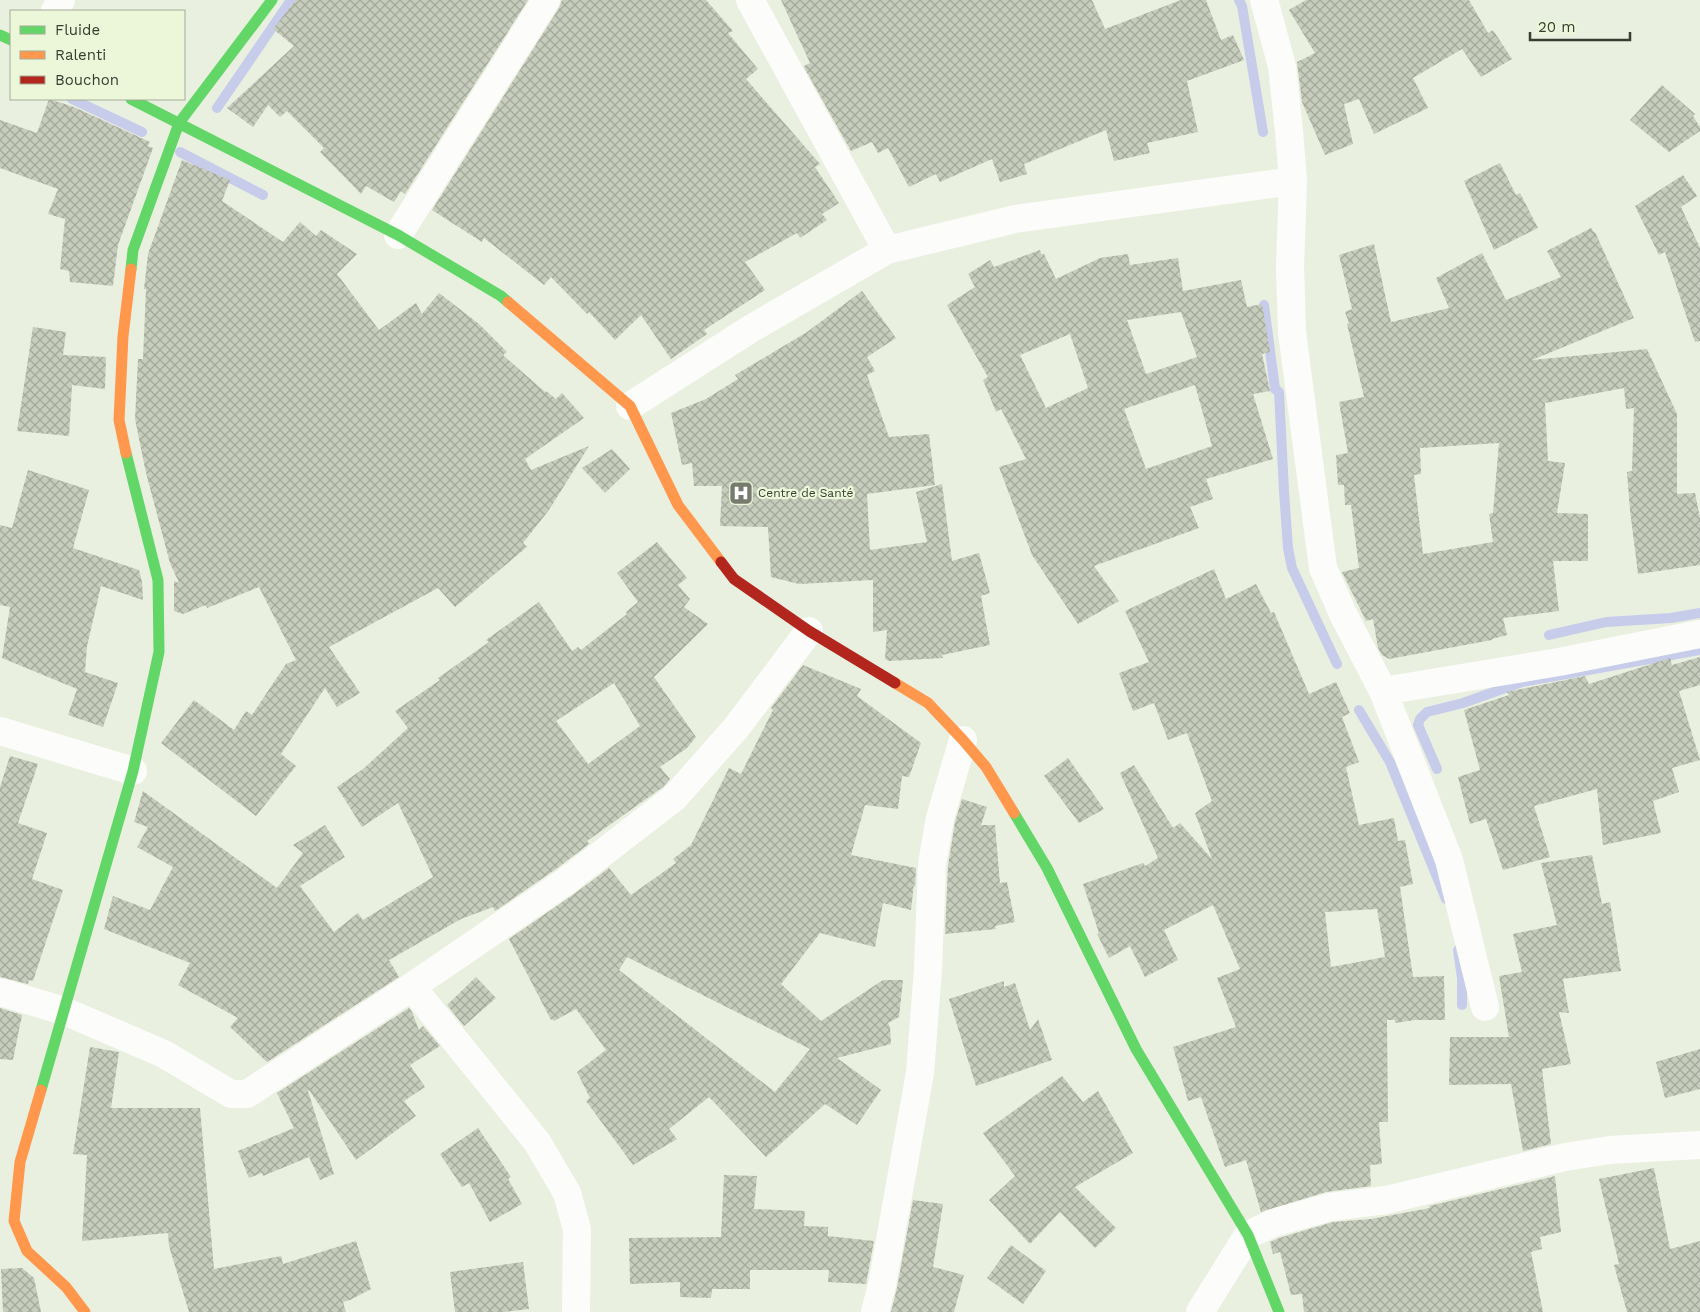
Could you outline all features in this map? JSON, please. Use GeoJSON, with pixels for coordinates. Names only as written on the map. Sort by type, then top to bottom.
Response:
{"type":"FeatureCollection","features":[{"type":"Feature","properties":{"kind":"main road"},"geometry":{"type":"LineString","coordinates":[[85,1312],[66,1287],[27,1251],[14,1222],[20,1162],[133,771],[159,652],[158,580],[131,477],[119,420],[123,336],[133,250],[179,123],[272,0]]}},
{"type":"Feature","properties":{"kind":"main road"},"geometry":{"type":"LineString","coordinates":[[133,100],[398,235],[501,296],[630,406],[678,505],[734,579],[809,631],[928,703],[963,740],[986,767],[1047,868],[1136,1048],[1248,1234],[1279,1312]]}},
{"type":"Feature","properties":{"kind":"street"},"geometry":{"type":"LineString","coordinates":[[398,235],[546,0]]}},
{"type":"Feature","properties":{"kind":"street"},"geometry":{"type":"LineString","coordinates":[[750,0],[887,250]]}},
{"type":"Feature","properties":{"kind":"street"},"geometry":{"type":"LineString","coordinates":[[1264,0],[1282,66],[1289,131],[1293,181],[1290,267],[1292,332],[1323,568],[1343,614],[1382,691],[1449,860],[1485,1007]]}},
{"type":"Feature","properties":{"kind":"street"},"geometry":{"type":"LineString","coordinates":[[630,406],[752,328],[887,250],[1015,219],[1293,181]]}},
{"type":"Feature","properties":{"kind":"street"},"geometry":{"type":"LineString","coordinates":[[0,992],[64,1011],[164,1054],[231,1094],[247,1094],[412,987],[565,882],[674,798],[736,728],[809,631]]}},
{"type":"Feature","properties":{"kind":"street"},"geometry":{"type":"LineString","coordinates":[[1382,691],[1559,662],[1700,634]]}},
{"type":"Feature","properties":{"kind":"street"},"geometry":{"type":"LineString","coordinates":[[0,731],[133,771]]}},
{"type":"Feature","properties":{"kind":"street"},"geometry":{"type":"LineString","coordinates":[[875,1312],[882,1285],[920,1073],[928,969],[932,864],[940,818],[963,740]]}},
{"type":"Feature","properties":{"kind":"street"},"geometry":{"type":"LineString","coordinates":[[412,987],[537,1142],[567,1193],[577,1229],[576,1312]]}},
{"type":"Feature","properties":{"kind":"street"},"geometry":{"type":"LineString","coordinates":[[1200,1312],[1248,1234],[1273,1223],[1330,1207],[1386,1200],[1565,1157],[1610,1150],[1700,1145]]}},
{"type":"Feature","properties":{"kind":"building"},"geometry":{"type":"Polygon","coordinates":[[[296,0],[528,0],[405,194],[401,191],[394,202],[366,186],[361,194],[320,152],[324,148],[287,111],[280,117],[268,105],[253,127],[227,108],[294,46],[273,29],[296,0]]]}},
{"type":"Feature","properties":{"kind":"building"},"geometry":{"type":"Polygon","coordinates":[[[562,0],[706,0],[733,31],[728,33],[758,69],[746,79],[820,164],[815,167],[839,203],[822,214],[827,220],[800,238],[797,233],[745,262],[765,290],[704,330],[707,334],[671,359],[641,315],[615,340],[589,312],[587,314],[551,277],[544,285],[484,238],[482,242],[432,210],[559,8],[562,0]]]}},
{"type":"Feature","properties":{"kind":"building"},"geometry":{"type":"Polygon","coordinates":[[[781,0],[1092,0],[1105,29],[1181,0],[1206,0],[1221,40],[1233,35],[1244,60],[1187,81],[1198,132],[1147,143],[1150,153],[1114,161],[1106,130],[1024,164],[1027,174],[1000,182],[992,159],[940,182],[936,174],[909,187],[888,148],[878,153],[872,142],[851,151],[805,69],[804,66],[810,63],[781,0]]]}},
{"type":"Feature","properties":{"kind":"building"},"geometry":{"type":"Polygon","coordinates":[[[1306,0],[1469,0],[1488,33],[1493,30],[1512,59],[1481,77],[1462,49],[1413,78],[1428,108],[1374,134],[1359,99],[1344,104],[1353,144],[1325,155],[1302,102],[1297,62],[1315,53],[1289,10],[1306,0]]]}},
{"type":"Feature","properties":{"kind":"building"},"geometry":{"type":"Polygon","coordinates":[[[1662,85],[1695,114],[1693,116],[1700,127],[1700,131],[1669,152],[1630,120],[1662,85]]]}},
{"type":"Feature","properties":{"kind":"building"},"geometry":{"type":"Polygon","coordinates":[[[49,100],[52,100],[74,107],[150,142],[148,146],[153,148],[118,245],[113,286],[70,282],[69,271],[60,269],[65,219],[48,214],[58,189],[0,168],[0,120],[37,133],[49,100]]]}},
{"type":"Feature","properties":{"kind":"building"},"geometry":{"type":"Polygon","coordinates":[[[182,160],[230,180],[222,201],[283,242],[300,222],[316,236],[321,230],[357,254],[337,274],[379,330],[416,303],[422,314],[439,293],[479,324],[507,352],[503,355],[545,392],[556,399],[562,393],[584,418],[525,459],[531,470],[589,446],[549,510],[523,543],[527,547],[455,607],[438,588],[329,647],[360,693],[337,707],[325,688],[281,754],[296,766],[256,816],[161,743],[194,700],[234,730],[246,711],[252,715],[286,664],[296,660],[259,587],[207,608],[206,605],[183,614],[174,611],[174,581],[179,583],[170,563],[146,473],[135,419],[138,359],[143,359],[146,289],[144,289],[148,254],[182,160]]]}},
{"type":"Feature","properties":{"kind":"building"},"geometry":{"type":"Polygon","coordinates":[[[1500,163],[1516,195],[1520,193],[1538,228],[1494,250],[1464,181],[1500,163]]]}},
{"type":"Feature","properties":{"kind":"building"},"geometry":{"type":"Polygon","coordinates":[[[1683,175],[1697,196],[1681,207],[1700,248],[1700,341],[1695,342],[1665,252],[1659,255],[1635,206],[1683,175]]]}},
{"type":"Feature","properties":{"kind":"building"},"geometry":{"type":"Polygon","coordinates":[[[1591,228],[1595,232],[1634,318],[1532,360],[1647,349],[1677,414],[1677,494],[1695,493],[1700,518],[1700,565],[1638,574],[1627,472],[1632,471],[1634,408],[1626,409],[1624,388],[1545,403],[1548,461],[1565,463],[1557,513],[1588,514],[1588,561],[1553,561],[1559,611],[1503,618],[1507,635],[1492,640],[1389,659],[1382,655],[1378,648],[1373,619],[1366,621],[1342,572],[1359,568],[1351,505],[1345,505],[1344,485],[1338,485],[1336,455],[1348,453],[1339,402],[1364,397],[1347,324],[1349,323],[1345,312],[1352,309],[1339,255],[1374,244],[1391,322],[1449,308],[1436,278],[1482,253],[1506,300],[1561,277],[1547,251],[1591,228]],[[1499,443],[1420,448],[1421,474],[1414,475],[1423,554],[1493,542],[1489,514],[1493,513],[1499,443]]]}},
{"type":"Feature","properties":{"kind":"building"},"geometry":{"type":"Polygon","coordinates":[[[1040,250],[1041,254],[1044,254],[1056,279],[1100,258],[1128,254],[1130,265],[1178,258],[1183,291],[1241,280],[1247,307],[1262,304],[1270,352],[1262,354],[1270,391],[1253,394],[1273,459],[1206,479],[1213,499],[1190,507],[1199,528],[1094,566],[1119,601],[1078,624],[1032,555],[999,467],[1026,459],[1001,409],[996,412],[983,380],[988,377],[947,305],[975,287],[968,274],[990,260],[994,267],[1040,250]],[[1181,312],[1127,320],[1146,374],[1197,357],[1181,312]],[[1070,334],[1020,355],[1046,408],[1088,388],[1070,334]],[[1195,385],[1124,409],[1146,469],[1212,446],[1195,385]]]}},
{"type":"Feature","properties":{"kind":"building"},"geometry":{"type":"Polygon","coordinates":[[[862,291],[896,338],[867,357],[875,371],[867,375],[889,437],[929,434],[935,485],[867,494],[870,550],[927,542],[916,492],[942,484],[952,561],[979,553],[990,593],[981,596],[990,645],[942,655],[943,658],[889,661],[885,659],[887,630],[873,632],[873,580],[799,584],[771,577],[768,527],[720,526],[722,486],[694,486],[692,463],[682,465],[671,413],[706,399],[738,379],[735,375],[807,332],[862,291]]]}},
{"type":"Feature","properties":{"kind":"building"},"geometry":{"type":"Polygon","coordinates":[[[33,327],[66,332],[63,355],[106,357],[105,389],[72,385],[69,436],[17,431],[33,327]]]}},
{"type":"Feature","properties":{"kind":"building"},"geometry":{"type":"Polygon","coordinates":[[[612,449],[630,469],[605,493],[582,468],[612,449]]]}},
{"type":"Feature","properties":{"kind":"building"},"geometry":{"type":"Polygon","coordinates":[[[28,470],[89,490],[73,548],[139,570],[143,600],[101,586],[87,646],[85,672],[118,683],[103,727],[68,715],[77,689],[2,658],[10,607],[0,605],[0,525],[12,528],[28,470]]]}},
{"type":"Feature","properties":{"kind":"building"},"geometry":{"type":"Polygon","coordinates":[[[657,542],[687,578],[678,585],[690,599],[684,607],[708,624],[654,677],[696,737],[687,748],[660,767],[670,779],[663,787],[587,841],[589,844],[556,869],[495,911],[493,907],[461,919],[389,960],[399,977],[267,1062],[230,1027],[238,1018],[178,985],[190,963],[104,929],[113,896],[150,910],[173,867],[137,847],[148,827],[134,822],[143,791],[277,888],[303,853],[293,845],[325,825],[345,857],[300,886],[334,932],[358,913],[363,920],[433,877],[398,803],[362,827],[337,787],[363,769],[408,728],[395,711],[440,680],[438,678],[489,642],[486,640],[539,602],[572,651],[578,647],[581,650],[627,614],[626,612],[638,602],[617,573],[657,542]],[[614,683],[556,721],[588,764],[640,726],[614,683]]]}},
{"type":"Feature","properties":{"kind":"building"},"geometry":{"type":"Polygon","coordinates":[[[1214,569],[1226,599],[1256,584],[1271,613],[1274,612],[1309,694],[1336,682],[1350,713],[1342,717],[1359,762],[1346,767],[1359,825],[1394,818],[1398,841],[1405,840],[1413,884],[1400,887],[1413,977],[1444,976],[1445,1020],[1415,1020],[1395,1023],[1395,1020],[1387,1020],[1388,1122],[1379,1122],[1382,1164],[1370,1165],[1371,1186],[1326,1192],[1261,1212],[1246,1160],[1225,1167],[1201,1097],[1188,1101],[1173,1047],[1236,1027],[1217,978],[1240,969],[1213,905],[1164,930],[1178,960],[1145,977],[1130,946],[1109,958],[1097,934],[1099,933],[1083,884],[1143,863],[1145,866],[1158,858],[1120,773],[1134,765],[1173,828],[1180,823],[1212,859],[1195,813],[1212,801],[1187,733],[1168,740],[1154,703],[1133,711],[1119,673],[1149,662],[1125,611],[1214,569]],[[1377,909],[1325,912],[1331,967],[1385,957],[1377,909]]]}},
{"type":"Feature","properties":{"kind":"building"},"geometry":{"type":"Polygon","coordinates":[[[1700,657],[1700,685],[1679,691],[1700,760],[1672,768],[1679,792],[1653,801],[1661,833],[1603,845],[1597,789],[1534,806],[1550,857],[1503,870],[1486,819],[1470,824],[1458,777],[1480,770],[1464,710],[1509,695],[1507,692],[1585,676],[1589,684],[1670,658],[1672,665],[1700,657]]]}},
{"type":"Feature","properties":{"kind":"building"},"geometry":{"type":"Polygon","coordinates":[[[803,665],[861,689],[857,696],[921,743],[909,777],[902,776],[898,809],[865,805],[851,855],[916,868],[911,910],[883,903],[875,947],[820,933],[781,984],[821,1021],[883,980],[903,980],[899,1017],[888,1023],[891,1044],[837,1058],[881,1090],[857,1125],[825,1104],[766,1157],[709,1097],[669,1129],[677,1139],[633,1165],[586,1101],[590,1098],[577,1072],[606,1050],[576,1009],[554,1021],[551,1020],[509,939],[609,868],[631,895],[676,863],[673,859],[691,845],[729,768],[741,774],[773,710],[771,708],[803,665]],[[627,957],[619,970],[775,1092],[810,1049],[627,957]]]}},
{"type":"Feature","properties":{"kind":"building"},"geometry":{"type":"Polygon","coordinates":[[[10,756],[38,764],[18,823],[47,833],[32,879],[63,890],[33,981],[29,980],[28,984],[0,977],[0,787],[10,756]]]}},
{"type":"Feature","properties":{"kind":"building"},"geometry":{"type":"Polygon","coordinates":[[[1068,758],[1104,809],[1079,823],[1044,776],[1068,758]]]}},
{"type":"Feature","properties":{"kind":"building"},"geometry":{"type":"Polygon","coordinates":[[[962,799],[987,807],[981,825],[995,825],[1000,883],[1007,882],[1015,922],[995,926],[996,929],[945,934],[948,866],[955,822],[962,799]]]}},
{"type":"Feature","properties":{"kind":"building"},"geometry":{"type":"Polygon","coordinates":[[[1592,855],[1602,904],[1610,902],[1621,971],[1563,979],[1569,1013],[1559,1012],[1571,1064],[1542,1069],[1551,1144],[1523,1151],[1511,1084],[1449,1085],[1450,1037],[1509,1037],[1499,976],[1522,972],[1513,934],[1557,925],[1541,863],[1592,855]]]}},
{"type":"Feature","properties":{"kind":"building"},"geometry":{"type":"Polygon","coordinates":[[[476,977],[496,998],[464,1026],[447,1005],[476,977]]]}},
{"type":"Feature","properties":{"kind":"building"},"geometry":{"type":"Polygon","coordinates":[[[1004,981],[1004,987],[1015,983],[1030,1030],[1038,1019],[1052,1060],[976,1086],[949,999],[1004,981]]]}},
{"type":"Feature","properties":{"kind":"building"},"geometry":{"type":"Polygon","coordinates":[[[0,1008],[22,1015],[13,1060],[0,1059],[0,1008]]]}},
{"type":"Feature","properties":{"kind":"building"},"geometry":{"type":"Polygon","coordinates":[[[409,1008],[419,1030],[423,1026],[440,1046],[410,1065],[425,1087],[404,1101],[416,1116],[356,1160],[309,1090],[334,1174],[320,1180],[309,1157],[263,1176],[262,1173],[249,1178],[238,1151],[294,1128],[277,1093],[409,1008]]]}},
{"type":"Feature","properties":{"kind":"building"},"geometry":{"type":"Polygon","coordinates":[[[90,1047],[119,1052],[111,1108],[200,1108],[214,1269],[281,1256],[283,1264],[356,1241],[371,1289],[343,1302],[346,1312],[189,1312],[169,1246],[168,1233],[82,1241],[87,1155],[73,1154],[90,1047]]]}},
{"type":"Feature","properties":{"kind":"building"},"geometry":{"type":"Polygon","coordinates":[[[1700,1049],[1700,1089],[1665,1098],[1656,1062],[1700,1049]]]}},
{"type":"Feature","properties":{"kind":"building"},"geometry":{"type":"Polygon","coordinates":[[[1062,1076],[1083,1102],[1098,1091],[1133,1153],[1075,1187],[1116,1228],[1095,1248],[1060,1212],[1030,1244],[989,1200],[1015,1176],[983,1133],[1062,1076]]]}},
{"type":"Feature","properties":{"kind":"building"},"geometry":{"type":"Polygon","coordinates":[[[478,1128],[511,1177],[508,1179],[522,1204],[490,1222],[469,1183],[462,1187],[440,1154],[478,1128]]]}},
{"type":"Feature","properties":{"kind":"building"},"geometry":{"type":"Polygon","coordinates":[[[1654,1168],[1670,1249],[1700,1241],[1700,1312],[1627,1312],[1614,1265],[1619,1264],[1599,1179],[1654,1168]]]}},
{"type":"Feature","properties":{"kind":"building"},"geometry":{"type":"Polygon","coordinates":[[[724,1175],[757,1176],[754,1209],[805,1211],[804,1226],[828,1227],[828,1236],[874,1241],[866,1284],[828,1282],[829,1270],[750,1270],[750,1289],[712,1289],[711,1298],[680,1297],[680,1282],[630,1284],[629,1238],[721,1237],[724,1175]]]}},
{"type":"Feature","properties":{"kind":"building"},"geometry":{"type":"Polygon","coordinates":[[[1555,1176],[1561,1232],[1540,1237],[1542,1249],[1531,1252],[1543,1312],[1304,1312],[1302,1294],[1291,1295],[1280,1252],[1273,1254],[1270,1242],[1333,1222],[1371,1219],[1430,1208],[1429,1206],[1555,1176]]]}},
{"type":"Feature","properties":{"kind":"building"},"geometry":{"type":"Polygon","coordinates":[[[913,1200],[943,1204],[933,1267],[964,1275],[954,1312],[891,1312],[913,1200]]]}},
{"type":"Feature","properties":{"kind":"building"},"geometry":{"type":"Polygon","coordinates":[[[1011,1245],[1046,1271],[1023,1304],[987,1278],[1011,1245]]]}},
{"type":"Feature","properties":{"kind":"building"},"geometry":{"type":"Polygon","coordinates":[[[523,1262],[529,1309],[504,1312],[455,1312],[450,1272],[523,1262]]]}},
{"type":"Feature","properties":{"kind":"building"},"geometry":{"type":"Polygon","coordinates":[[[22,1268],[34,1278],[41,1312],[3,1312],[1,1269],[22,1268]]]}},
{"type":"Feature","properties":{"kind":"waterway"},"geometry":{"type":"LineString","coordinates":[[217,108],[291,0]]}},
{"type":"Feature","properties":{"kind":"waterway"},"geometry":{"type":"LineString","coordinates":[[1239,0],[1242,6],[1263,132]]}},
{"type":"Feature","properties":{"kind":"waterway"},"geometry":{"type":"LineString","coordinates":[[74,100],[142,132]]}},
{"type":"Feature","properties":{"kind":"waterway"},"geometry":{"type":"LineString","coordinates":[[180,152],[263,195]]}},
{"type":"Feature","properties":{"kind":"waterway"},"geometry":{"type":"LineString","coordinates":[[1264,305],[1275,389],[1279,392],[1288,548],[1292,568],[1337,664]]}},
{"type":"Feature","properties":{"kind":"waterway"},"geometry":{"type":"LineString","coordinates":[[1549,635],[1606,622],[1671,618],[1700,613]]}},
{"type":"Feature","properties":{"kind":"waterway"},"geometry":{"type":"LineString","coordinates":[[1437,769],[1418,725],[1420,719],[1427,712],[1463,703],[1522,682],[1700,650]]}},
{"type":"Feature","properties":{"kind":"waterway"},"geometry":{"type":"LineString","coordinates":[[1359,710],[1390,762],[1446,899]]}},
{"type":"Feature","properties":{"kind":"waterway"},"geometry":{"type":"LineString","coordinates":[[1458,950],[1462,978],[1462,1005]]}},
{"type":"Feature","properties":{"kind":"traffic: fast"},"geometry":{"type":"LineString","coordinates":[[131,269],[133,250],[179,123],[272,0]]}},
{"type":"Feature","properties":{"kind":"traffic: fast"},"geometry":{"type":"LineString","coordinates":[[0,35],[10,40]]}},
{"type":"Feature","properties":{"kind":"traffic: fast"},"geometry":{"type":"LineString","coordinates":[[133,100],[398,235],[508,302]]}},
{"type":"Feature","properties":{"kind":"traffic: fast"},"geometry":{"type":"LineString","coordinates":[[41,1090],[133,771],[159,652],[158,580],[126,453]]}},
{"type":"Feature","properties":{"kind":"traffic: fast"},"geometry":{"type":"LineString","coordinates":[[1014,813],[1047,868],[1136,1049],[1248,1235],[1279,1312]]}},
{"type":"Feature","properties":{"kind":"traffic: slow"},"geometry":{"type":"LineString","coordinates":[[126,453],[119,420],[123,336],[131,269]]}},
{"type":"Feature","properties":{"kind":"traffic: slow"},"geometry":{"type":"LineString","coordinates":[[508,302],[630,406],[678,505],[721,562]]}},
{"type":"Feature","properties":{"kind":"traffic: slow"},"geometry":{"type":"LineString","coordinates":[[895,683],[928,703],[963,740],[986,767],[1014,813]]}},
{"type":"Feature","properties":{"kind":"traffic: slow"},"geometry":{"type":"LineString","coordinates":[[41,1090],[20,1162],[14,1221],[27,1251],[66,1287],[85,1312]]}},
{"type":"Feature","properties":{"kind":"traffic: jam"},"geometry":{"type":"LineString","coordinates":[[721,562],[734,579],[809,631],[895,683]]}},
{"type":"Feature","properties":{"kind":"place","name":"Centre de Santé"},"geometry":{"type":"Point","coordinates":[741,493]}}]}
